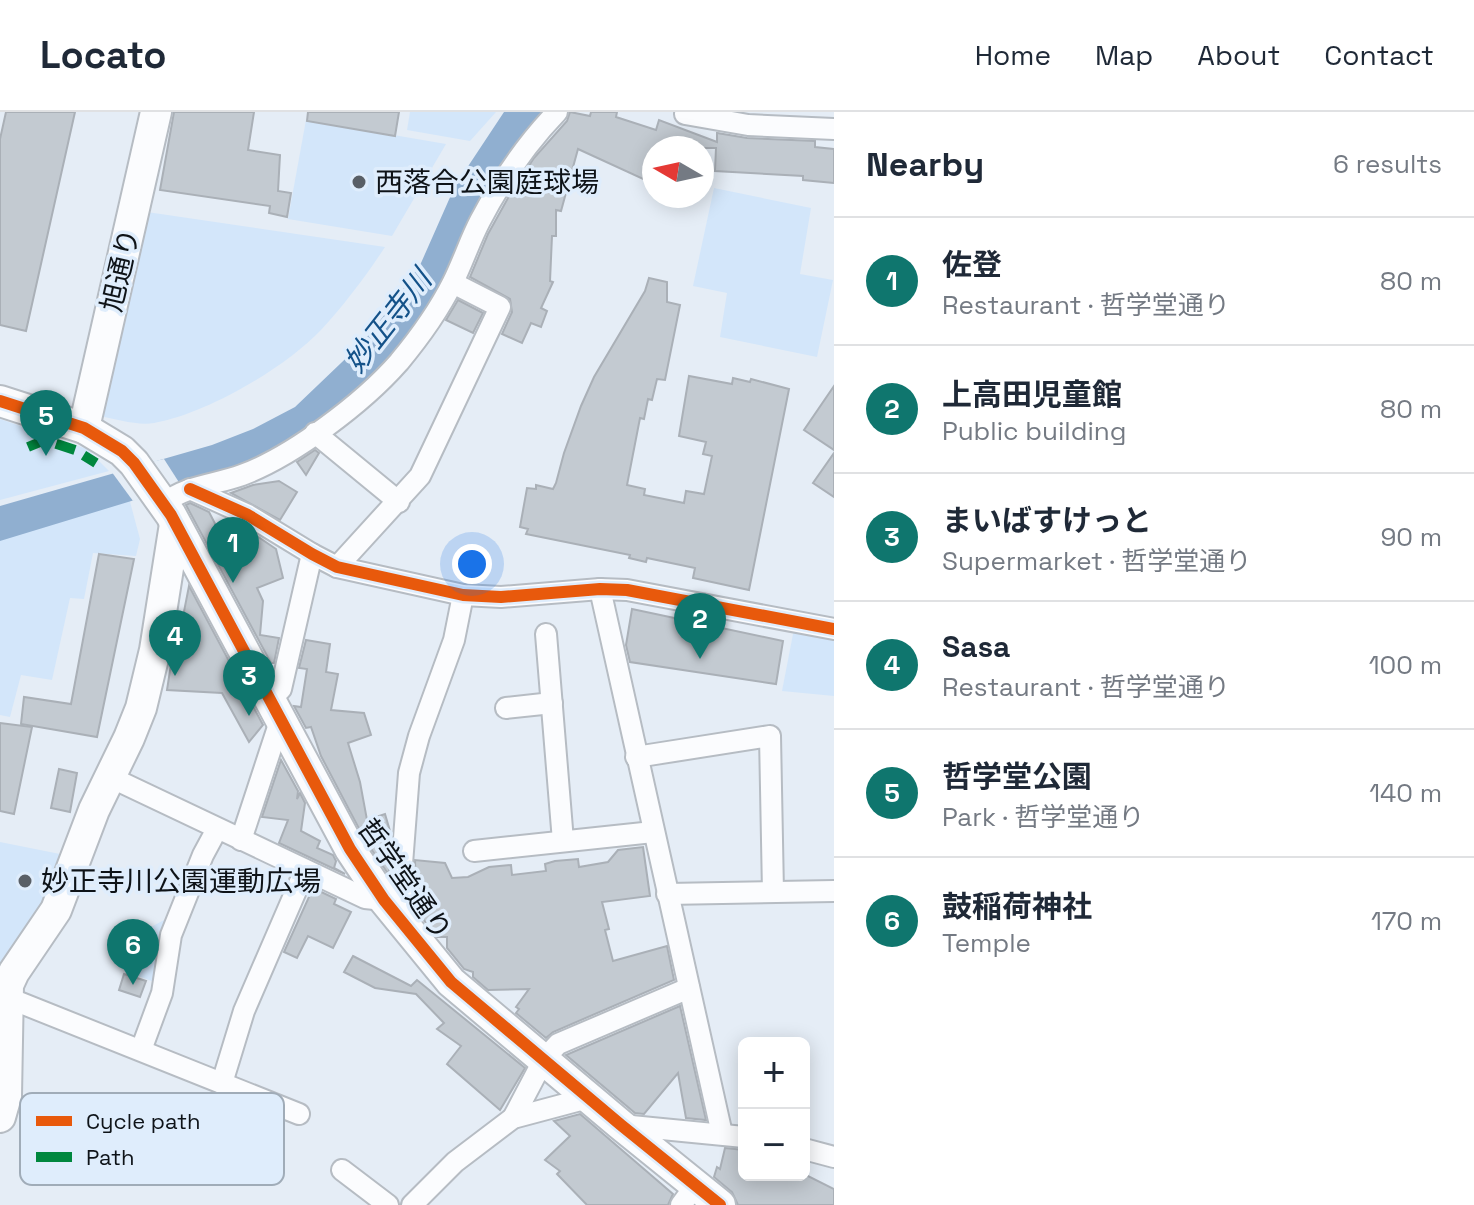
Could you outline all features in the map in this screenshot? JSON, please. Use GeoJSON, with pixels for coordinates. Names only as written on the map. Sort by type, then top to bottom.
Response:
{"type":"FeatureCollection","features":[{"type":"Feature","properties":{"kind":"street","name":"旭通り"},"geometry":{"type":"LineString","coordinates":[[84,428],[156,112]]}},
{"type":"Feature","properties":{"kind":"street"},"geometry":{"type":"LineString","coordinates":[[0,1117],[6,1096],[6,997],[14,972],[56,910],[94,810],[141,708],[155,650],[165,508],[173,495],[243,474],[315,433],[365,395],[399,362],[453,283],[479,223],[517,158],[557,112]]}},
{"type":"Feature","properties":{"kind":"street"},"geometry":{"type":"LineString","coordinates":[[685,114],[748,125],[834,129]]}},
{"type":"Feature","properties":{"kind":"street"},"geometry":{"type":"LineString","coordinates":[[337,567],[420,476],[500,307],[453,283]]}},
{"type":"Feature","properties":{"kind":"street"},"geometry":{"type":"LineString","coordinates":[[0,401],[84,428]]}},
{"type":"Feature","properties":{"kind":"street","name":"哲学堂通り"},"geometry":{"type":"LineString","coordinates":[[84,428],[122,451],[165,508],[350,849],[403,924],[451,982],[621,1125],[688,1196],[720,1205]]}},
{"type":"Feature","properties":{"kind":"street"},"geometry":{"type":"LineString","coordinates":[[315,433],[399,502]]}},
{"type":"Feature","properties":{"kind":"street"},"geometry":{"type":"LineString","coordinates":[[190,489],[248,515],[337,567],[463,595],[501,597],[600,589],[627,590],[834,629]]}},
{"type":"Feature","properties":{"kind":"street"},"geometry":{"type":"LineString","coordinates":[[241,840],[281,689],[312,554]]}},
{"type":"Feature","properties":{"kind":"street"},"geometry":{"type":"LineString","coordinates":[[600,589],[722,1134]]}},
{"type":"Feature","properties":{"kind":"street"},"geometry":{"type":"LineString","coordinates":[[403,924],[402,864],[409,773],[454,640],[463,595]]}},
{"type":"Feature","properties":{"kind":"street"},"geometry":{"type":"LineString","coordinates":[[546,634],[563,841]]}},
{"type":"Feature","properties":{"kind":"street"},"geometry":{"type":"LineString","coordinates":[[506,708],[552,703]]}},
{"type":"Feature","properties":{"kind":"street"},"geometry":{"type":"LineString","coordinates":[[636,757],[770,736],[773,892]]}},
{"type":"Feature","properties":{"kind":"street"},"geometry":{"type":"LineString","coordinates":[[110,777],[365,898],[384,900]]}},
{"type":"Feature","properties":{"kind":"street"},"geometry":{"type":"LineString","coordinates":[[141,1050],[162,993],[171,935],[203,855],[217,829]]}},
{"type":"Feature","properties":{"kind":"street"},"geometry":{"type":"LineString","coordinates":[[474,851],[653,832]]}},
{"type":"Feature","properties":{"kind":"street"},"geometry":{"type":"LineString","coordinates":[[222,1083],[244,1011],[305,870]]}},
{"type":"Feature","properties":{"kind":"street"},"geometry":{"type":"LineString","coordinates":[[667,894],[834,891]]}},
{"type":"Feature","properties":{"kind":"street"},"geometry":{"type":"LineString","coordinates":[[513,1118],[544,1059],[558,1044],[689,988]]}},
{"type":"Feature","properties":{"kind":"street"},"geometry":{"type":"LineString","coordinates":[[6,997],[247,1093]]}},
{"type":"Feature","properties":{"kind":"street"},"geometry":{"type":"LineString","coordinates":[[412,1205],[455,1162],[513,1118],[588,1098]]}},
{"type":"Feature","properties":{"kind":"street"},"geometry":{"type":"LineString","coordinates":[[284,1108],[299,1114]]}},
{"type":"Feature","properties":{"kind":"street"},"geometry":{"type":"LineString","coordinates":[[621,1125],[738,1136]]}},
{"type":"Feature","properties":{"kind":"street"},"geometry":{"type":"LineString","coordinates":[[810,1151],[834,1157]]}},
{"type":"Feature","properties":{"kind":"street"},"geometry":{"type":"LineString","coordinates":[[342,1170],[388,1205]]}},
{"type":"Feature","properties":{"kind":"shaded area"},"geometry":{"type":"Polygon","coordinates":[[[410,112],[496,112],[470,141],[407,130],[410,112]]]}},
{"type":"Feature","properties":{"kind":"shaded area","name":"西落合公園庭球場"},"geometry":{"type":"Polygon","coordinates":[[[306,120],[446,144],[392,236],[288,219],[306,120]]]}},
{"type":"Feature","properties":{"kind":"shaded area"},"geometry":{"type":"Polygon","coordinates":[[[714,188],[811,208],[800,274],[833,280],[817,357],[720,337],[727,293],[693,286],[710,208],[714,208],[714,188]]]}},
{"type":"Feature","properties":{"kind":"shaded area"},"geometry":{"type":"Polygon","coordinates":[[[147,212],[385,247],[321,330],[266,374],[197,410],[154,423],[134,423],[99,416],[147,212]]]}},
{"type":"Feature","properties":{"kind":"shaded area"},"geometry":{"type":"Polygon","coordinates":[[[0,419],[87,449],[109,471],[0,500],[0,419]]]}},
{"type":"Feature","properties":{"kind":"shaded area"},"geometry":{"type":"Polygon","coordinates":[[[129,498],[140,539],[136,556],[93,553],[84,599],[70,598],[52,680],[21,675],[10,717],[0,715],[0,539],[129,498]]]}},
{"type":"Feature","properties":{"kind":"shaded area"},"geometry":{"type":"Polygon","coordinates":[[[794,629],[834,637],[834,696],[782,691],[794,629]]]}},
{"type":"Feature","properties":{"kind":"shaded area","name":"妙正寺川公園運動広場"},"geometry":{"type":"Polygon","coordinates":[[[0,842],[60,854],[41,909],[0,965],[0,842]]]}},
{"type":"Feature","properties":{"kind":"shaded area"},"geometry":{"type":"Polygon","coordinates":[[[170,917],[160,984],[124,971],[131,959],[120,943],[170,917]]]}},
{"type":"Feature","properties":{"kind":"water","name":"妙正寺川"},"geometry":{"type":"Polygon","coordinates":[[[504,112],[549,112],[418,331],[350,403],[243,470],[0,541],[0,506],[212,445],[253,429],[295,407],[363,342],[389,309],[421,263],[455,186],[504,112]]]}},
{"type":"Feature","properties":{"kind":"pier"},"geometry":{"type":"Polygon","coordinates":[[[164,459],[182,487],[133,501],[111,471],[164,459]]]}},
{"type":"Feature","properties":{"kind":"building"},"geometry":{"type":"Polygon","coordinates":[[[6,112],[75,112],[26,331],[0,325],[0,139],[6,112]]]}},
{"type":"Feature","properties":{"kind":"building"},"geometry":{"type":"Polygon","coordinates":[[[174,112],[254,112],[248,150],[280,155],[278,191],[291,193],[287,217],[269,213],[270,206],[160,190],[174,112]]]}},
{"type":"Feature","properties":{"kind":"building"},"geometry":{"type":"Polygon","coordinates":[[[308,112],[399,112],[395,136],[307,121],[308,112]]]}},
{"type":"Feature","properties":{"kind":"building"},"geometry":{"type":"Polygon","coordinates":[[[570,112],[590,116],[591,112],[617,112],[616,117],[656,130],[659,120],[701,136],[642,136],[642,178],[578,149],[561,211],[556,210],[550,281],[553,282],[541,308],[547,311],[541,327],[531,323],[522,343],[502,334],[512,312],[510,299],[470,277],[488,234],[508,198],[534,158],[567,121],[570,112]]]}},
{"type":"Feature","properties":{"kind":"building"},"geometry":{"type":"Polygon","coordinates":[[[717,133],[747,138],[815,141],[815,147],[834,149],[834,183],[803,180],[803,176],[715,171],[714,141],[717,142],[717,133]]]}},
{"type":"Feature","properties":{"kind":"building"},"geometry":{"type":"Polygon","coordinates":[[[649,278],[667,282],[667,302],[680,305],[665,380],[657,379],[644,419],[640,418],[627,485],[645,489],[644,495],[684,503],[686,491],[704,494],[712,456],[703,454],[706,442],[679,436],[689,376],[732,384],[733,378],[750,382],[751,379],[789,389],[749,590],[693,578],[695,568],[647,558],[646,562],[629,558],[630,555],[526,534],[528,529],[520,527],[527,488],[536,489],[536,485],[553,489],[594,377],[645,291],[649,278]]]}},
{"type":"Feature","properties":{"kind":"building"},"geometry":{"type":"Polygon","coordinates":[[[458,300],[483,313],[473,333],[446,320],[458,300]]]}},
{"type":"Feature","properties":{"kind":"building"},"geometry":{"type":"Polygon","coordinates":[[[834,386],[834,450],[804,430],[834,386]]]}},
{"type":"Feature","properties":{"kind":"building"},"geometry":{"type":"Polygon","coordinates":[[[315,450],[319,453],[306,475],[297,462],[315,450]]]}},
{"type":"Feature","properties":{"kind":"building"},"geometry":{"type":"Polygon","coordinates":[[[834,453],[834,497],[813,483],[834,453]]]}},
{"type":"Feature","properties":{"kind":"building"},"geometry":{"type":"Polygon","coordinates":[[[279,481],[297,492],[280,520],[231,493],[253,485],[279,481]]]}},
{"type":"Feature","properties":{"kind":"building"},"geometry":{"type":"Polygon","coordinates":[[[190,503],[209,512],[237,566],[254,534],[276,549],[283,578],[257,588],[263,601],[260,635],[279,638],[274,663],[271,663],[186,505],[190,503]]]}},
{"type":"Feature","properties":{"kind":"building"},"geometry":{"type":"Polygon","coordinates":[[[99,554],[134,559],[97,737],[21,724],[24,697],[71,704],[99,554]]]}},
{"type":"Feature","properties":{"kind":"building"},"geometry":{"type":"Polygon","coordinates":[[[189,586],[263,725],[249,742],[222,693],[167,690],[176,632],[180,632],[189,586]]]}},
{"type":"Feature","properties":{"kind":"building"},"geometry":{"type":"Polygon","coordinates":[[[632,609],[783,641],[776,684],[630,662],[626,645],[632,609]]]}},
{"type":"Feature","properties":{"kind":"building"},"geometry":{"type":"Polygon","coordinates":[[[306,640],[330,644],[326,672],[338,674],[331,710],[364,713],[371,735],[348,743],[367,820],[385,814],[390,831],[384,834],[390,846],[389,875],[365,840],[321,756],[311,727],[306,728],[294,706],[301,707],[307,669],[299,668],[306,640]]]}},
{"type":"Feature","properties":{"kind":"building"},"geometry":{"type":"Polygon","coordinates":[[[0,723],[32,727],[14,814],[0,811],[0,723]]]}},
{"type":"Feature","properties":{"kind":"building"},"geometry":{"type":"Polygon","coordinates":[[[281,760],[298,791],[297,799],[300,793],[305,803],[301,831],[320,841],[317,848],[333,855],[336,861],[334,868],[345,874],[279,843],[288,820],[262,817],[281,760]]]}},
{"type":"Feature","properties":{"kind":"building"},"geometry":{"type":"Polygon","coordinates":[[[59,769],[77,773],[70,812],[51,808],[59,769]]]}},
{"type":"Feature","properties":{"kind":"building"},"geometry":{"type":"Polygon","coordinates":[[[643,847],[650,896],[602,902],[609,929],[605,930],[613,961],[667,946],[674,980],[553,1032],[546,1038],[516,1013],[519,1009],[516,1007],[529,989],[488,990],[473,977],[473,972],[464,969],[447,948],[447,937],[437,937],[416,910],[415,860],[445,863],[452,878],[468,877],[489,867],[511,865],[512,875],[546,871],[545,864],[555,861],[578,859],[579,867],[608,862],[618,850],[643,847]]]}},
{"type":"Feature","properties":{"kind":"building"},"geometry":{"type":"Polygon","coordinates":[[[313,888],[336,899],[334,904],[351,912],[333,948],[308,936],[297,958],[284,952],[313,888]]]}},
{"type":"Feature","properties":{"kind":"building"},"geometry":{"type":"Polygon","coordinates":[[[353,956],[411,986],[417,980],[525,1068],[500,1110],[447,1064],[461,1046],[437,1029],[444,1023],[416,994],[375,988],[344,972],[353,956]]]}},
{"type":"Feature","properties":{"kind":"building"},"geometry":{"type":"Polygon","coordinates":[[[124,974],[146,981],[140,997],[119,990],[124,974]]]}},
{"type":"Feature","properties":{"kind":"building"},"geometry":{"type":"Polygon","coordinates":[[[680,1006],[706,1120],[686,1118],[678,1073],[644,1114],[635,1113],[566,1055],[680,1006]]]}},
{"type":"Feature","properties":{"kind":"building"},"geometry":{"type":"Polygon","coordinates":[[[580,1114],[673,1194],[668,1205],[587,1205],[557,1174],[560,1171],[545,1160],[570,1136],[554,1121],[580,1114]]]}},
{"type":"Feature","properties":{"kind":"building"},"geometry":{"type":"Polygon","coordinates":[[[725,1148],[738,1149],[738,1181],[810,1181],[810,1177],[834,1189],[834,1205],[738,1205],[732,1192],[714,1177],[717,1167],[720,1169],[725,1148]]]}},
{"type":"Feature","properties":{"kind":"marked path"},"geometry":{"type":"LineString","coordinates":[[28,447],[45,440],[75,450],[96,463]]}},
{"type":"Feature","properties":{"kind":"cycle path"},"geometry":{"type":"LineString","coordinates":[[0,401],[84,428],[122,451],[134,463],[171,515],[350,849],[384,900],[451,982],[720,1205]]}},
{"type":"Feature","properties":{"kind":"cycle path"},"geometry":{"type":"LineString","coordinates":[[190,489],[248,515],[337,567],[463,595],[501,597],[600,589],[627,590],[834,629]]}},
{"type":"Feature","properties":{"kind":"place","name":"西落合公園庭球場"},"geometry":{"type":"Point","coordinates":[359,182]}},
{"type":"Feature","properties":{"kind":"place","name":"哲学堂公園"},"geometry":{"type":"Point","coordinates":[46,456]}},
{"type":"Feature","properties":{"kind":"place","name":"佐登"},"geometry":{"type":"Point","coordinates":[233,583]}},
{"type":"Feature","properties":{"kind":"place","name":"上高田児童館"},"geometry":{"type":"Point","coordinates":[700,659]}},
{"type":"Feature","properties":{"kind":"place","name":"Sasa"},"geometry":{"type":"Point","coordinates":[175,676]}},
{"type":"Feature","properties":{"kind":"place","name":"まいばすけっと"},"geometry":{"type":"Point","coordinates":[249,716]}},
{"type":"Feature","properties":{"kind":"place","name":"妙正寺川公園運動広場"},"geometry":{"type":"Point","coordinates":[25,881]}},
{"type":"Feature","properties":{"kind":"place","name":"鼓稲荷神社"},"geometry":{"type":"Point","coordinates":[133,985]}}]}
